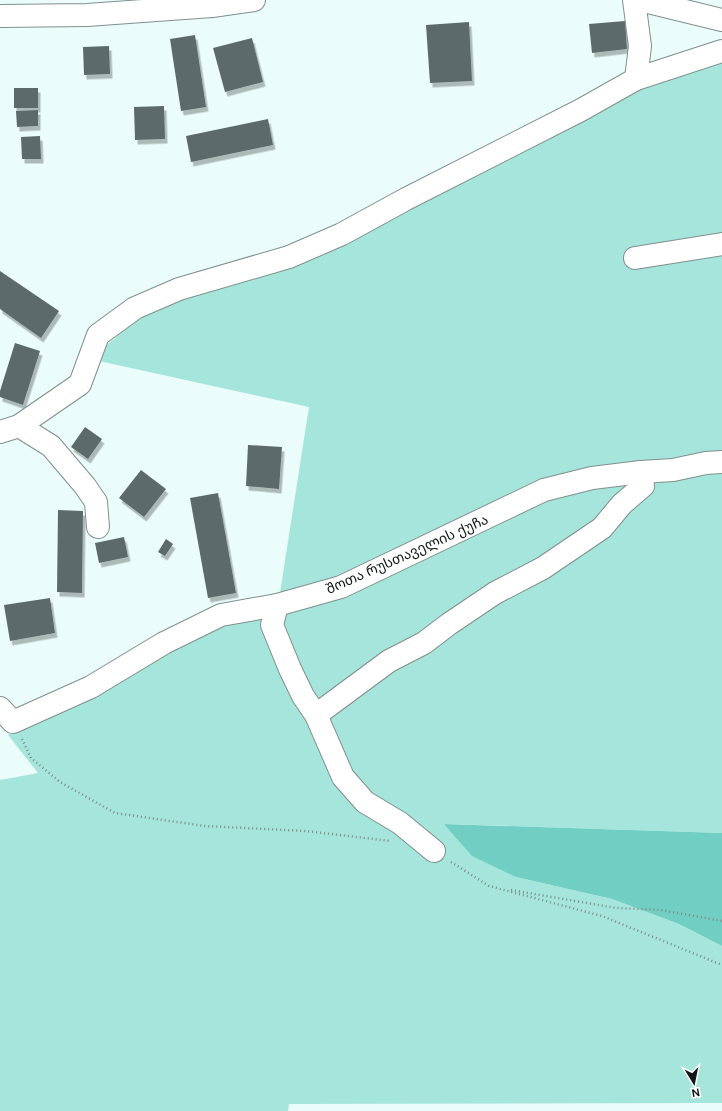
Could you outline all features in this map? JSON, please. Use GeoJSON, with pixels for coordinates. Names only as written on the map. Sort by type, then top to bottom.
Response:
{"type":"FeatureCollection","features":[{"type":"Feature","properties":{"kind":"street"},"geometry":{"type":"LineString","coordinates":[[0,16],[87,15],[212,6],[254,0]]}},
{"type":"Feature","properties":{"kind":"street"},"geometry":{"type":"LineString","coordinates":[[634,0],[640,46],[636,79]]}},
{"type":"Feature","properties":{"kind":"street"},"geometry":{"type":"LineString","coordinates":[[640,0],[722,20]]}},
{"type":"Feature","properties":{"kind":"street"},"geometry":{"type":"LineString","coordinates":[[10,429],[80,384],[98,335],[135,308],[179,289],[289,257],[342,234],[406,199],[581,110],[636,79],[722,51]]}},
{"type":"Feature","properties":{"kind":"street"},"geometry":{"type":"LineString","coordinates":[[635,258],[722,244]]}},
{"type":"Feature","properties":{"kind":"street"},"geometry":{"type":"LineString","coordinates":[[10,429],[51,446],[85,486],[96,502],[98,527]]}},
{"type":"Feature","properties":{"kind":"street","name":"შოთა რუსთაველის ქუჩა"},"geometry":{"type":"LineString","coordinates":[[7,715],[91,687],[164,643],[221,615],[277,605],[341,587],[544,490],[592,478],[673,470],[706,463],[722,462]]}},
{"type":"Feature","properties":{"kind":"street"},"geometry":{"type":"LineString","coordinates":[[316,715],[389,661],[424,643],[495,593],[543,568],[602,528],[622,504],[643,486],[641,472]]}},
{"type":"Feature","properties":{"kind":"street"},"geometry":{"type":"LineString","coordinates":[[277,605],[272,624],[290,669],[303,696],[316,715],[343,777],[365,802],[400,823],[434,851]]}},
{"type":"Feature","properties":{"kind":"path"},"geometry":{"type":"LineString","coordinates":[[7,715],[31,758],[60,782],[115,813],[205,826],[306,831],[397,843]]}},
{"type":"Feature","properties":{"kind":"path"},"geometry":{"type":"LineString","coordinates":[[434,851],[489,886],[602,916],[722,965]]}},
{"type":"Feature","properties":{"kind":"path"},"geometry":{"type":"LineString","coordinates":[[494,887],[616,908],[660,910],[722,921]]}},
{"type":"Feature","properties":{"kind":"shaded area"},"geometry":{"type":"Polygon","coordinates":[[[722,56],[722,833],[445,824],[516,877],[612,899],[679,924],[722,946],[722,1103],[289,1104],[288,1111],[0,1111],[0,780],[38,773],[8,735],[207,630],[277,612],[309,407],[90,359],[158,302],[322,249],[647,83],[722,56]]]}},
{"type":"Feature","properties":{"kind":"shaded area"},"geometry":{"type":"Polygon","coordinates":[[[444,824],[722,833],[722,946],[679,924],[612,899],[516,877],[472,856],[444,824]]]}},
{"type":"Feature","properties":{"kind":"building"},"geometry":{"type":"Polygon","coordinates":[[[625,21],[627,49],[592,53],[589,24],[625,21]]]}},
{"type":"Feature","properties":{"kind":"building"},"geometry":{"type":"Polygon","coordinates":[[[469,22],[472,81],[430,83],[426,25],[469,22]]]}},
{"type":"Feature","properties":{"kind":"building"},"geometry":{"type":"Polygon","coordinates":[[[195,35],[206,107],[181,111],[170,39],[195,35]]]}},
{"type":"Feature","properties":{"kind":"building"},"geometry":{"type":"Polygon","coordinates":[[[252,38],[263,82],[225,92],[213,48],[252,38]]]}},
{"type":"Feature","properties":{"kind":"building"},"geometry":{"type":"Polygon","coordinates":[[[109,46],[110,74],[84,75],[83,47],[109,46]]]}},
{"type":"Feature","properties":{"kind":"building"},"geometry":{"type":"Polygon","coordinates":[[[14,88],[38,88],[38,108],[14,108],[14,88]]]}},
{"type":"Feature","properties":{"kind":"building"},"geometry":{"type":"Polygon","coordinates":[[[164,106],[165,139],[135,140],[134,107],[164,106]]]}},
{"type":"Feature","properties":{"kind":"building"},"geometry":{"type":"Polygon","coordinates":[[[38,110],[38,126],[17,127],[16,111],[38,110]]]}},
{"type":"Feature","properties":{"kind":"building"},"geometry":{"type":"Polygon","coordinates":[[[268,119],[273,145],[191,162],[186,136],[268,119]]]}},
{"type":"Feature","properties":{"kind":"building"},"geometry":{"type":"Polygon","coordinates":[[[40,136],[41,159],[22,159],[21,137],[40,136]]]}},
{"type":"Feature","properties":{"kind":"building"},"geometry":{"type":"Polygon","coordinates":[[[0,271],[59,311],[41,338],[0,309],[0,271]]]}},
{"type":"Feature","properties":{"kind":"building"},"geometry":{"type":"Polygon","coordinates":[[[15,343],[40,351],[23,405],[0,397],[0,391],[15,343]]]}},
{"type":"Feature","properties":{"kind":"building"},"geometry":{"type":"Polygon","coordinates":[[[85,427],[102,439],[88,459],[71,447],[85,427]]]}},
{"type":"Feature","properties":{"kind":"building"},"geometry":{"type":"Polygon","coordinates":[[[248,445],[282,447],[279,489],[246,486],[248,445]]]}},
{"type":"Feature","properties":{"kind":"building"},"geometry":{"type":"Polygon","coordinates":[[[141,470],[166,489],[144,517],[119,498],[141,470]]]}},
{"type":"Feature","properties":{"kind":"building"},"geometry":{"type":"Polygon","coordinates":[[[218,493],[236,593],[208,598],[190,498],[218,493]]]}},
{"type":"Feature","properties":{"kind":"building"},"geometry":{"type":"Polygon","coordinates":[[[58,510],[83,511],[82,593],[57,592],[58,510]]]}},
{"type":"Feature","properties":{"kind":"building"},"geometry":{"type":"Polygon","coordinates":[[[124,537],[128,557],[99,563],[95,543],[124,537]]]}},
{"type":"Feature","properties":{"kind":"building"},"geometry":{"type":"Polygon","coordinates":[[[166,539],[173,544],[165,556],[158,552],[166,539]]]}},
{"type":"Feature","properties":{"kind":"building"},"geometry":{"type":"Polygon","coordinates":[[[50,598],[55,633],[10,641],[4,605],[50,598]]]}}]}
